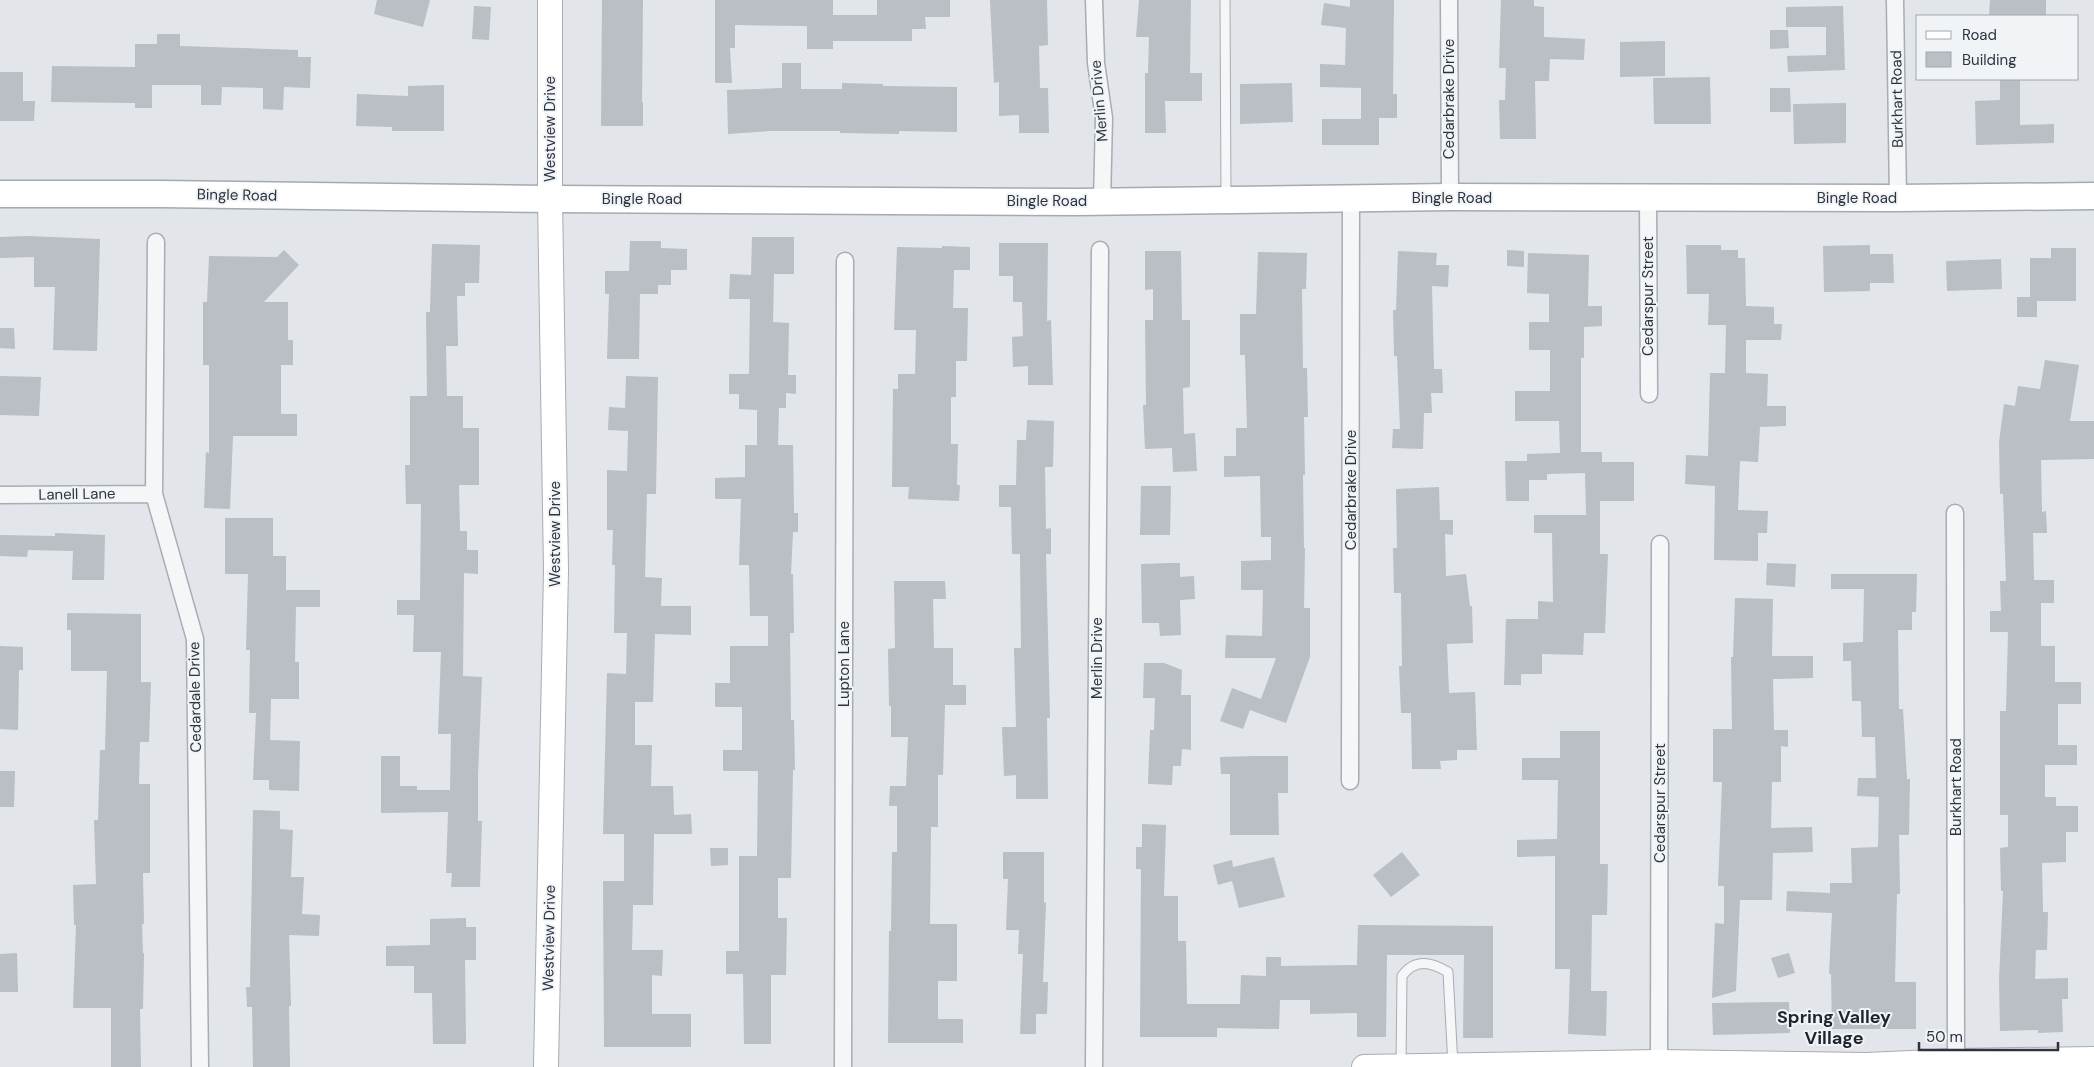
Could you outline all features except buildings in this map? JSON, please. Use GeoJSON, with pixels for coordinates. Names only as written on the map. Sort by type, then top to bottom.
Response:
{"type":"FeatureCollection","features":[{"type":"Feature","properties":{"kind":"main road","name":"Westview Drive"},"geometry":{"type":"LineString","coordinates":[[546,1067],[556,570],[550,199],[550,0]]}},
{"type":"Feature","properties":{"kind":"main road","name":"Bingle Road"},"geometry":{"type":"LineString","coordinates":[[0,194],[1102,202],[1351,200],[1450,197],[1898,198],[2094,196]]}},
{"type":"Feature","properties":{"kind":"main road"},"geometry":{"type":"LineString","coordinates":[[1364,1067],[1610,1065],[1659,1062],[1866,1066],[1956,1061],[2094,1059]]}},
{"type":"Feature","properties":{"kind":"street","name":"Merlin Drive"},"geometry":{"type":"LineString","coordinates":[[1094,0],[1096,63],[1104,118],[1102,202]]}},
{"type":"Feature","properties":{"kind":"street","name":"Cedarbrake Drive"},"geometry":{"type":"LineString","coordinates":[[1449,0],[1450,197]]}},
{"type":"Feature","properties":{"kind":"street","name":"Burkhart Road"},"geometry":{"type":"LineString","coordinates":[[1895,0],[1898,198]]}},
{"type":"Feature","properties":{"kind":"street","name":"Cedarspur Street"},"geometry":{"type":"LineString","coordinates":[[1648,198],[1649,394]]}},
{"type":"Feature","properties":{"kind":"street","name":"Cedarbrake Drive"},"geometry":{"type":"LineString","coordinates":[[1350,780],[1351,200]]}},
{"type":"Feature","properties":{"kind":"street","name":"Cedardale Drive"},"geometry":{"type":"LineString","coordinates":[[156,242],[154,494],[195,638],[200,1067]]}},
{"type":"Feature","properties":{"kind":"street","name":"Merlin Drive"},"geometry":{"type":"LineString","coordinates":[[1094,1067],[1100,250]]}},
{"type":"Feature","properties":{"kind":"street","name":"Lupton Lane"},"geometry":{"type":"LineString","coordinates":[[843,1067],[846,261]]}},
{"type":"Feature","properties":{"kind":"street","name":"Lanell Lane"},"geometry":{"type":"LineString","coordinates":[[0,495],[154,494]]}},
{"type":"Feature","properties":{"kind":"street","name":"Burkhart Road"},"geometry":{"type":"LineString","coordinates":[[1955,513],[1956,1061]]}},
{"type":"Feature","properties":{"kind":"street","name":"Cedarspur Street"},"geometry":{"type":"LineString","coordinates":[[1659,1062],[1660,544]]}},
{"type":"Feature","properties":{"kind":"lane"},"geometry":{"type":"LineString","coordinates":[[1225,0],[1226,200]]}},
{"type":"Feature","properties":{"kind":"lane"},"geometry":{"type":"LineString","coordinates":[[1401,1067],[1402,976],[1409,967],[1418,964],[1435,964],[1448,972],[1453,1066]]}},
{"type":"Feature","properties":{"kind":"district","name":"Spring Valley Village"},"geometry":{"type":"Point","coordinates":[1834,1027]}}]}
